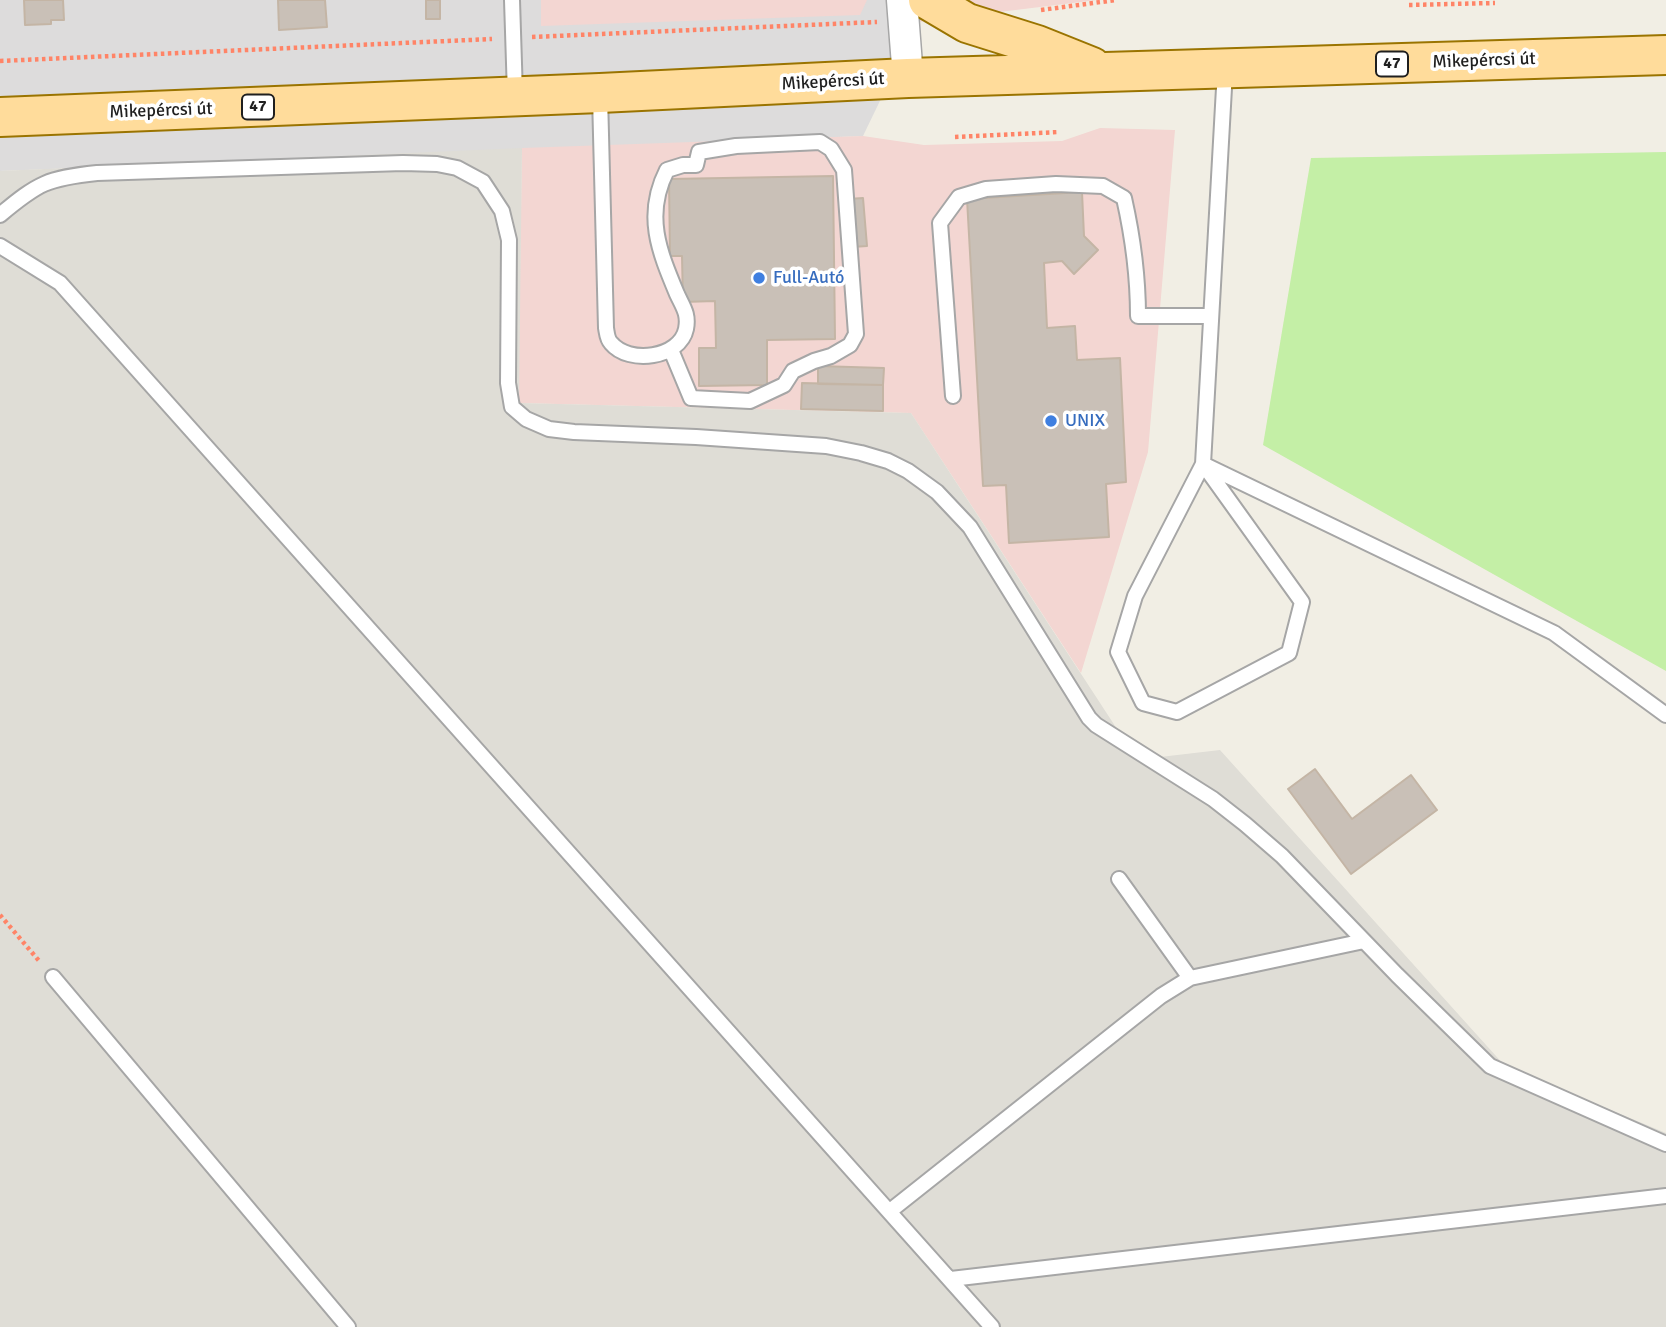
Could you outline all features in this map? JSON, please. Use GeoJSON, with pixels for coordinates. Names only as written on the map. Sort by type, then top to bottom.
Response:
{"type":"FeatureCollection","features":[{"type":"Feature","properties":{"kind":"main road"},"geometry":{"type":"LineString","coordinates":[[911,7],[1037,45],[1107,74]]}},
{"type":"Feature","properties":{"kind":"main road","name":"Mikepércsi út"},"geometry":{"type":"LineString","coordinates":[[0,117],[516,97],[908,78],[1666,55]]}},
{"type":"Feature","properties":{"kind":"street"},"geometry":{"type":"LineString","coordinates":[[908,78],[911,7]]}},
{"type":"Feature","properties":{"kind":"lane"},"geometry":{"type":"LineString","coordinates":[[512,0],[516,97]]}},
{"type":"Feature","properties":{"kind":"lane"},"geometry":{"type":"LineString","coordinates":[[1203,464],[1301,603],[1289,653],[1177,712],[1143,703],[1118,652],[1135,596],[1203,464],[1225,70]]}},
{"type":"Feature","properties":{"kind":"lane"},"geometry":{"type":"LineString","coordinates":[[600,93],[606,328],[609,341],[631,355],[652,355],[671,350],[680,343],[686,331],[688,313],[679,298],[657,243],[657,197],[667,170],[683,165],[696,165],[699,152],[719,148],[820,142],[831,149],[844,170],[856,334],[850,345],[831,356],[793,371],[784,385],[750,401],[691,398],[671,350]]}},
{"type":"Feature","properties":{"kind":"lane"},"geometry":{"type":"LineString","coordinates":[[0,215],[43,183],[64,176],[357,163],[437,164],[457,168],[482,182],[502,211],[509,240],[508,383],[512,407],[526,419],[549,429],[826,446],[861,453],[908,471],[937,492],[970,527],[1089,718],[1213,799],[1282,856],[1490,1066],[1666,1144]]}},
{"type":"Feature","properties":{"kind":"lane"},"geometry":{"type":"LineString","coordinates":[[953,396],[940,223],[959,197],[986,189],[1056,184],[1103,186],[1124,198],[1133,236],[1139,316],[1211,316]]}},
{"type":"Feature","properties":{"kind":"lane"},"geometry":{"type":"LineString","coordinates":[[0,246],[60,283],[992,1327]]}},
{"type":"Feature","properties":{"kind":"lane"},"geometry":{"type":"LineString","coordinates":[[1203,464],[1554,633],[1666,715]]}},
{"type":"Feature","properties":{"kind":"lane"},"geometry":{"type":"LineString","coordinates":[[1119,879],[1190,978]]}},
{"type":"Feature","properties":{"kind":"lane"},"geometry":{"type":"LineString","coordinates":[[890,1211],[1161,996],[1190,978],[1364,941]]}},
{"type":"Feature","properties":{"kind":"lane"},"geometry":{"type":"LineString","coordinates":[[53,977],[348,1327]]}},
{"type":"Feature","properties":{"kind":"lane"},"geometry":{"type":"LineString","coordinates":[[951,1279],[1666,1196]]}},
{"type":"Feature","properties":{"kind":"path"},"geometry":{"type":"LineString","coordinates":[[1031,9],[1043,10],[1116,0]]}},
{"type":"Feature","properties":{"kind":"path"},"geometry":{"type":"LineString","coordinates":[[1409,5],[1431,2],[1495,3]]}},
{"type":"Feature","properties":{"kind":"path"},"geometry":{"type":"LineString","coordinates":[[0,61],[513,38],[911,7]]}},
{"type":"Feature","properties":{"kind":"path"},"geometry":{"type":"LineString","coordinates":[[955,137],[1059,132]]}},
{"type":"Feature","properties":{"kind":"path"},"geometry":{"type":"LineString","coordinates":[[0,915],[53,977]]}},
{"type":"Feature","properties":{"kind":"shaded area"},"geometry":{"type":"Polygon","coordinates":[[[0,0],[915,0],[918,22],[863,136],[0,171],[0,0]]]}},
{"type":"Feature","properties":{"kind":"shaded area"},"geometry":{"type":"Polygon","coordinates":[[[541,0],[867,0],[860,15],[541,26],[541,0]]]}},
{"type":"Feature","properties":{"kind":"shaded area"},"geometry":{"type":"Polygon","coordinates":[[[915,0],[1097,0],[918,22],[915,0]]]}},
{"type":"Feature","properties":{"kind":"shaded area"},"geometry":{"type":"Polygon","coordinates":[[[1100,128],[1175,130],[1148,452],[1081,673],[911,413],[518,403],[522,148],[863,136],[924,145],[1062,141],[1100,128]]]}},
{"type":"Feature","properties":{"kind":"shaded area"},"geometry":{"type":"Polygon","coordinates":[[[522,148],[519,403],[911,413],[1117,729],[1160,757],[1220,750],[1505,1066],[1666,1133],[1666,1327],[0,1327],[0,171],[522,148]]]}},
{"type":"Feature","properties":{"kind":"green space"},"geometry":{"type":"Polygon","coordinates":[[[1666,152],[1666,671],[1263,445],[1311,158],[1666,152]]]}},
{"type":"Feature","properties":{"kind":"building"},"geometry":{"type":"Polygon","coordinates":[[[24,0],[63,0],[64,20],[51,20],[51,24],[25,25],[24,0]]]}},
{"type":"Feature","properties":{"kind":"building"},"geometry":{"type":"Polygon","coordinates":[[[278,0],[325,0],[327,27],[279,30],[278,0]]]}},
{"type":"Feature","properties":{"kind":"building"},"geometry":{"type":"Polygon","coordinates":[[[426,0],[440,0],[440,19],[426,19],[426,0]]]}},
{"type":"Feature","properties":{"kind":"building","name":"Full-Autó"},"geometry":{"type":"Polygon","coordinates":[[[833,176],[835,339],[767,340],[767,385],[699,386],[699,348],[716,348],[715,301],[683,302],[682,256],[670,256],[669,179],[833,176]]]}},
{"type":"Feature","properties":{"kind":"building","name":"UNIX"},"geometry":{"type":"Polygon","coordinates":[[[1082,192],[1084,236],[1098,250],[1074,274],[1062,261],[1044,263],[1047,328],[1075,326],[1077,360],[1120,358],[1126,482],[1106,484],[1109,537],[1009,543],[1006,485],[983,486],[967,199],[1082,192]]]}},
{"type":"Feature","properties":{"kind":"building"},"geometry":{"type":"Polygon","coordinates":[[[863,198],[867,246],[852,247],[848,199],[863,198]]]}},
{"type":"Feature","properties":{"kind":"building"},"geometry":{"type":"Polygon","coordinates":[[[818,366],[884,368],[883,385],[818,384],[818,366]]]}},
{"type":"Feature","properties":{"kind":"building"},"geometry":{"type":"Polygon","coordinates":[[[802,383],[883,385],[883,411],[801,409],[802,383]]]}},
{"type":"Feature","properties":{"kind":"building"},"geometry":{"type":"Polygon","coordinates":[[[1315,769],[1352,819],[1411,775],[1437,810],[1351,874],[1288,789],[1315,769]]]}},
{"type":"Feature","properties":{"kind":"place","name":"Full-Autó"},"geometry":{"type":"Point","coordinates":[759,278]}},
{"type":"Feature","properties":{"kind":"place","name":"UNIX"},"geometry":{"type":"Point","coordinates":[1051,421]}}]}
